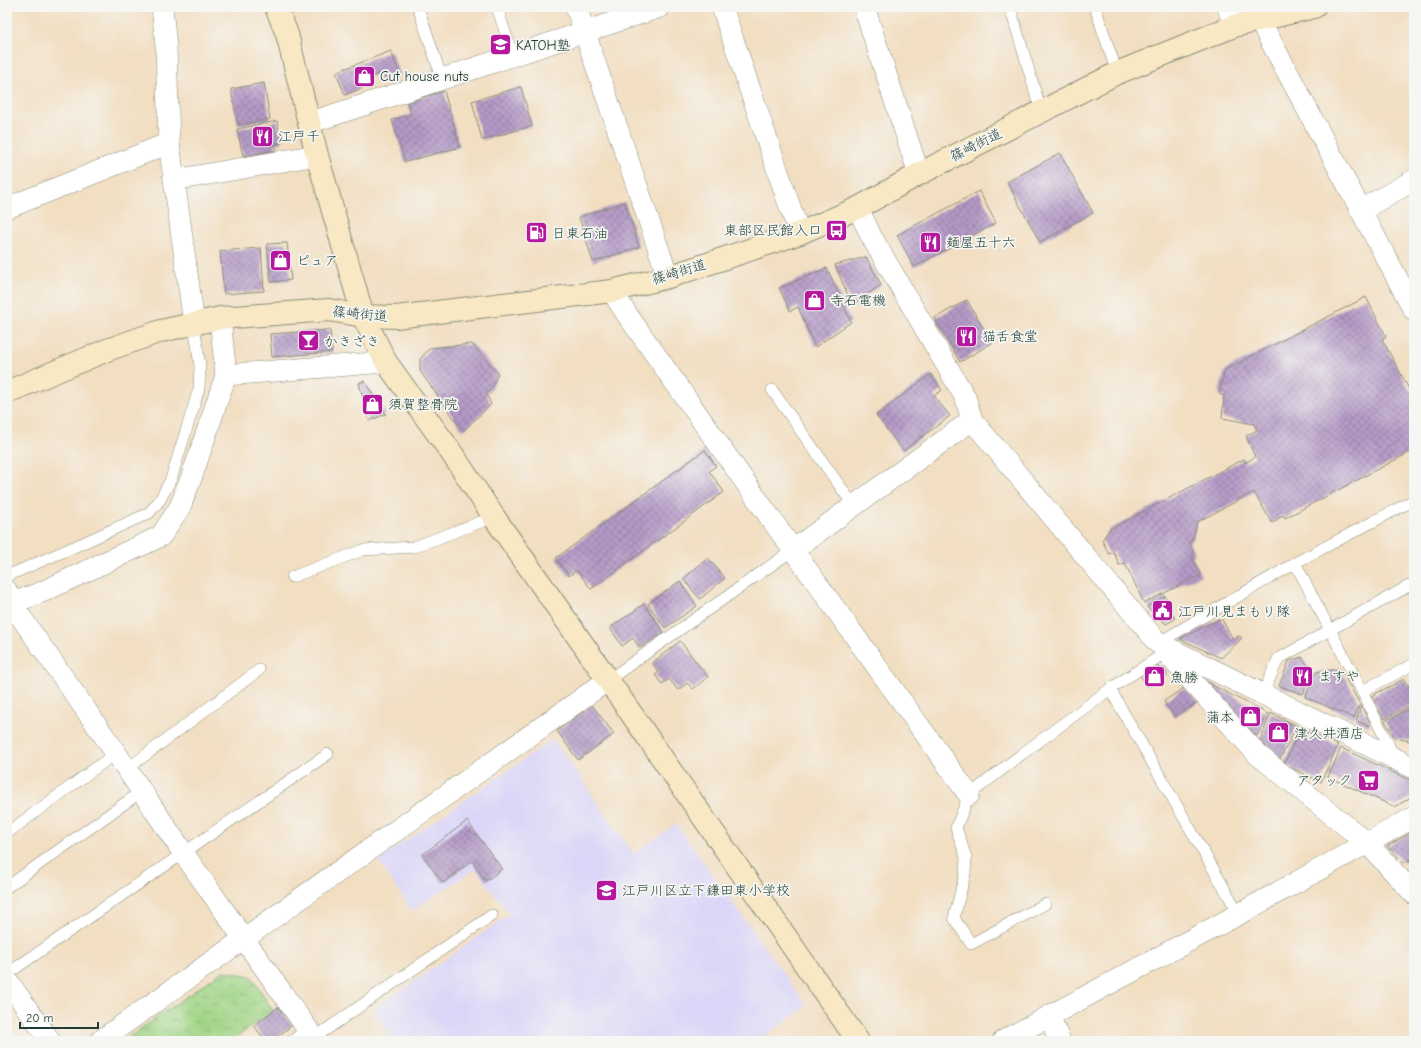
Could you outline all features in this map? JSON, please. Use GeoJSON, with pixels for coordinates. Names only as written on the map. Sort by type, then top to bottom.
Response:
{"type":"FeatureCollection","features":[{"type":"Feature","properties":{"kind":"street"},"geometry":{"type":"LineString","coordinates":[[162,7],[166,46],[169,143],[194,324]]}},
{"type":"Feature","properties":{"kind":"street"},"geometry":{"type":"LineString","coordinates":[[276,7],[287,34],[317,155],[363,316],[386,362],[453,455],[494,517],[858,1041]]}},
{"type":"Feature","properties":{"kind":"street"},"geometry":{"type":"LineString","coordinates":[[576,7],[668,277]]}},
{"type":"Feature","properties":{"kind":"street"},"geometry":{"type":"LineString","coordinates":[[309,123],[659,7]]}},
{"type":"Feature","properties":{"kind":"street"},"geometry":{"type":"LineString","coordinates":[[722,7],[788,202],[800,232]]}},
{"type":"Feature","properties":{"kind":"street"},"geometry":{"type":"LineString","coordinates":[[864,7],[919,174]]}},
{"type":"Feature","properties":{"kind":"street","name":"篠崎街道"},"geometry":{"type":"LineString","coordinates":[[8,388],[161,331],[220,318],[329,310],[363,316],[396,317],[612,291],[668,277],[800,232],[858,208],[919,174],[1041,111],[1231,16],[1259,19],[1314,7]]}},
{"type":"Feature","properties":{"kind":"street"},"geometry":{"type":"LineString","coordinates":[[1259,19],[1414,310]]}},
{"type":"Feature","properties":{"kind":"street"},"geometry":{"type":"LineString","coordinates":[[7,208],[169,143]]}},
{"type":"Feature","properties":{"kind":"street"},"geometry":{"type":"LineString","coordinates":[[175,180],[317,155]]}},
{"type":"Feature","properties":{"kind":"street"},"geometry":{"type":"LineString","coordinates":[[1361,210],[1414,180]]}},
{"type":"Feature","properties":{"kind":"street"},"geometry":{"type":"LineString","coordinates":[[858,208],[871,236],[965,397],[972,420],[1162,647],[1257,754],[1367,843],[1414,894]]}},
{"type":"Feature","properties":{"kind":"street"},"geometry":{"type":"LineString","coordinates":[[612,291],[793,550],[969,796]]}},
{"type":"Feature","properties":{"kind":"street"},"geometry":{"type":"LineString","coordinates":[[220,318],[226,375],[180,507],[161,536],[42,592],[8,600],[122,761],[184,854],[244,939],[307,1037]]}},
{"type":"Feature","properties":{"kind":"street"},"geometry":{"type":"LineString","coordinates":[[226,375],[386,362]]}},
{"type":"Feature","properties":{"kind":"street"},"geometry":{"type":"LineString","coordinates":[[793,550],[972,420]]}},
{"type":"Feature","properties":{"kind":"street"},"geometry":{"type":"LineString","coordinates":[[1162,647],[1263,694],[1414,768]]}},
{"type":"Feature","properties":{"kind":"street"},"geometry":{"type":"LineString","coordinates":[[100,1041],[608,680]]}},
{"type":"Feature","properties":{"kind":"street"},"geometry":{"type":"LineString","coordinates":[[1003,1041],[1239,914],[1414,817]]}},
{"type":"Feature","properties":{"kind":"street"},"geometry":{"type":"LineString","coordinates":[[7,980],[50,1041]]}},
{"type":"Feature","properties":{"kind":"street"},"geometry":{"type":"LineString","coordinates":[[1049,1016],[1060,1041]]}},
{"type":"Feature","properties":{"kind":"lane"},"geometry":{"type":"LineString","coordinates":[[418,7],[442,79]]}},
{"type":"Feature","properties":{"kind":"lane"},"geometry":{"type":"LineString","coordinates":[[497,7],[513,56]]}},
{"type":"Feature","properties":{"kind":"lane"},"geometry":{"type":"LineString","coordinates":[[1010,7],[1041,111]]}},
{"type":"Feature","properties":{"kind":"lane"},"geometry":{"type":"LineString","coordinates":[[1095,7],[1117,73]]}},
{"type":"Feature","properties":{"kind":"lane"},"geometry":{"type":"LineString","coordinates":[[7,576],[149,513],[160,500],[171,479],[199,389],[200,366],[194,324]]}},
{"type":"Feature","properties":{"kind":"lane"},"geometry":{"type":"LineString","coordinates":[[772,390],[854,506]]}},
{"type":"Feature","properties":{"kind":"lane"},"geometry":{"type":"LineString","coordinates":[[1045,904],[971,944],[954,918],[965,874],[966,856],[956,828],[969,796],[1022,754],[1110,689],[1162,647],[1295,563],[1414,500]]}},
{"type":"Feature","properties":{"kind":"lane"},"geometry":{"type":"LineString","coordinates":[[292,577],[363,550],[414,547],[494,517]]}},
{"type":"Feature","properties":{"kind":"lane"},"geometry":{"type":"LineString","coordinates":[[608,680],[793,550]]}},
{"type":"Feature","properties":{"kind":"lane"},"geometry":{"type":"LineString","coordinates":[[1295,563],[1395,758]]}},
{"type":"Feature","properties":{"kind":"lane"},"geometry":{"type":"LineString","coordinates":[[1263,694],[1278,659],[1414,584]]}},
{"type":"Feature","properties":{"kind":"lane"},"geometry":{"type":"LineString","coordinates":[[1362,692],[1414,664]]}},
{"type":"Feature","properties":{"kind":"lane"},"geometry":{"type":"LineString","coordinates":[[7,833],[122,761],[259,670]]}},
{"type":"Feature","properties":{"kind":"lane"},"geometry":{"type":"LineString","coordinates":[[1110,689],[1239,914]]}},
{"type":"Feature","properties":{"kind":"lane"},"geometry":{"type":"LineString","coordinates":[[7,974],[328,754]]}},
{"type":"Feature","properties":{"kind":"lane"},"geometry":{"type":"LineString","coordinates":[[7,887],[142,791]]}},
{"type":"Feature","properties":{"kind":"lane"},"geometry":{"type":"LineString","coordinates":[[307,1037],[492,915]]}},
{"type":"Feature","properties":{"kind":"shaded area","name":"江戸川区立下鎌田東小学校"},"geometry":{"type":"Polygon","coordinates":[[[553,739],[634,854],[676,824],[807,1006],[757,1041],[395,1041],[373,1010],[510,914],[475,869],[412,911],[378,860],[553,739]]]}},
{"type":"Feature","properties":{"kind":"green space"},"geometry":{"type":"Polygon","coordinates":[[[223,971],[251,976],[273,1011],[231,1041],[123,1041],[223,971]]]}},
{"type":"Feature","properties":{"kind":"building"},"geometry":{"type":"Polygon","coordinates":[[[391,51],[400,75],[381,82],[378,74],[358,81],[360,89],[345,95],[336,72],[391,51]]]}},
{"type":"Feature","properties":{"kind":"building"},"geometry":{"type":"Polygon","coordinates":[[[264,83],[270,119],[238,125],[231,89],[264,83]]]}},
{"type":"Feature","properties":{"kind":"building"},"geometry":{"type":"Polygon","coordinates":[[[521,87],[532,126],[482,140],[472,101],[521,87]]]}},
{"type":"Feature","properties":{"kind":"building"},"geometry":{"type":"Polygon","coordinates":[[[444,91],[460,147],[405,162],[392,120],[411,114],[407,102],[444,91]]]}},
{"type":"Feature","properties":{"kind":"building"},"geometry":{"type":"Polygon","coordinates":[[[277,121],[282,143],[275,144],[276,150],[243,156],[237,129],[277,121]]]}},
{"type":"Feature","properties":{"kind":"building"},"geometry":{"type":"Polygon","coordinates":[[[1060,153],[1093,213],[1040,242],[1007,182],[1060,153]]]}},
{"type":"Feature","properties":{"kind":"building"},"geometry":{"type":"Polygon","coordinates":[[[979,191],[996,223],[914,267],[897,235],[979,191]]]}},
{"type":"Feature","properties":{"kind":"building"},"geometry":{"type":"Polygon","coordinates":[[[625,202],[639,247],[593,262],[579,217],[625,202]]]}},
{"type":"Feature","properties":{"kind":"building"},"geometry":{"type":"Polygon","coordinates":[[[287,243],[291,280],[271,282],[267,244],[287,243]]]}},
{"type":"Feature","properties":{"kind":"building"},"geometry":{"type":"Polygon","coordinates":[[[261,248],[264,291],[224,294],[220,251],[261,248]]]}},
{"type":"Feature","properties":{"kind":"building"},"geometry":{"type":"Polygon","coordinates":[[[866,257],[881,285],[852,305],[835,265],[866,257]]]}},
{"type":"Feature","properties":{"kind":"building"},"geometry":{"type":"Polygon","coordinates":[[[827,268],[851,322],[815,347],[798,307],[790,311],[779,288],[827,268]]]}},
{"type":"Feature","properties":{"kind":"building"},"geometry":{"type":"Polygon","coordinates":[[[1366,297],[1386,336],[1382,339],[1410,391],[1414,392],[1414,450],[1285,518],[1283,515],[1272,523],[1254,492],[1197,522],[1193,539],[1189,542],[1194,553],[1192,557],[1201,575],[1144,603],[1125,563],[1119,565],[1114,552],[1109,554],[1102,540],[1110,529],[1244,459],[1245,463],[1255,457],[1246,436],[1257,430],[1254,424],[1222,418],[1224,396],[1219,394],[1225,370],[1366,297]]]}},
{"type":"Feature","properties":{"kind":"building"},"geometry":{"type":"Polygon","coordinates":[[[967,300],[992,343],[960,362],[935,318],[967,300]]]}},
{"type":"Feature","properties":{"kind":"building"},"geometry":{"type":"Polygon","coordinates":[[[330,330],[332,352],[272,357],[270,334],[330,330]]]}},
{"type":"Feature","properties":{"kind":"building"},"geometry":{"type":"Polygon","coordinates":[[[472,344],[498,373],[492,388],[486,394],[491,404],[463,431],[420,371],[420,359],[430,348],[472,344]]]}},
{"type":"Feature","properties":{"kind":"building"},"geometry":{"type":"Polygon","coordinates":[[[931,374],[942,390],[934,396],[950,416],[903,451],[876,415],[931,374]]]}},
{"type":"Feature","properties":{"kind":"building"},"geometry":{"type":"Polygon","coordinates":[[[364,381],[386,414],[369,421],[359,383],[364,381]]]}},
{"type":"Feature","properties":{"kind":"building"},"geometry":{"type":"Polygon","coordinates":[[[705,450],[716,466],[709,471],[724,492],[591,589],[577,570],[569,576],[556,558],[705,450]]]}},
{"type":"Feature","properties":{"kind":"building"},"geometry":{"type":"Polygon","coordinates":[[[708,558],[725,578],[700,599],[683,579],[708,558]]]}},
{"type":"Feature","properties":{"kind":"building"},"geometry":{"type":"Polygon","coordinates":[[[680,581],[697,606],[665,628],[648,604],[680,581]]]}},
{"type":"Feature","properties":{"kind":"building"},"geometry":{"type":"Polygon","coordinates":[[[1165,596],[1175,619],[1166,624],[1147,607],[1165,596]]]}},
{"type":"Feature","properties":{"kind":"building"},"geometry":{"type":"Polygon","coordinates":[[[644,604],[664,632],[640,648],[633,638],[622,646],[610,628],[644,604]]]}},
{"type":"Feature","properties":{"kind":"building"},"geometry":{"type":"Polygon","coordinates":[[[1221,618],[1233,639],[1239,636],[1242,638],[1221,658],[1180,639],[1221,618]]]}},
{"type":"Feature","properties":{"kind":"building"},"geometry":{"type":"Polygon","coordinates":[[[680,641],[708,677],[693,689],[687,683],[678,690],[669,679],[662,684],[655,675],[659,672],[652,663],[680,641]]]}},
{"type":"Feature","properties":{"kind":"building"},"geometry":{"type":"Polygon","coordinates":[[[1302,657],[1312,672],[1303,694],[1279,686],[1289,661],[1302,657]]]}},
{"type":"Feature","properties":{"kind":"building"},"geometry":{"type":"Polygon","coordinates":[[[1156,664],[1160,670],[1164,668],[1167,674],[1147,686],[1140,675],[1156,664]]]}},
{"type":"Feature","properties":{"kind":"building"},"geometry":{"type":"Polygon","coordinates":[[[1340,669],[1360,704],[1354,718],[1305,697],[1316,672],[1340,669]]]}},
{"type":"Feature","properties":{"kind":"building"},"geometry":{"type":"Polygon","coordinates":[[[1199,678],[1268,714],[1257,736],[1197,680],[1199,678]]]}},
{"type":"Feature","properties":{"kind":"building"},"geometry":{"type":"Polygon","coordinates":[[[1404,679],[1408,686],[1411,684],[1414,690],[1414,703],[1384,719],[1371,696],[1404,679]]]}},
{"type":"Feature","properties":{"kind":"building"},"geometry":{"type":"Polygon","coordinates":[[[1184,688],[1199,702],[1174,717],[1164,701],[1184,688]]]}},
{"type":"Feature","properties":{"kind":"building"},"geometry":{"type":"Polygon","coordinates":[[[592,705],[614,734],[578,760],[557,731],[592,705]]]}},
{"type":"Feature","properties":{"kind":"building"},"geometry":{"type":"Polygon","coordinates":[[[1361,706],[1370,723],[1369,726],[1356,721],[1361,706]]]}},
{"type":"Feature","properties":{"kind":"building"},"geometry":{"type":"Polygon","coordinates":[[[1414,706],[1414,739],[1410,741],[1395,738],[1385,721],[1414,706]]]}},
{"type":"Feature","properties":{"kind":"building"},"geometry":{"type":"Polygon","coordinates":[[[1271,713],[1297,726],[1279,761],[1260,740],[1271,713]]]}},
{"type":"Feature","properties":{"kind":"building"},"geometry":{"type":"Polygon","coordinates":[[[1301,728],[1338,745],[1321,782],[1284,764],[1301,728]]]}},
{"type":"Feature","properties":{"kind":"building"},"geometry":{"type":"Polygon","coordinates":[[[1341,748],[1414,782],[1414,795],[1395,807],[1328,777],[1341,748]]]}},
{"type":"Feature","properties":{"kind":"building"},"geometry":{"type":"Polygon","coordinates":[[[467,821],[502,869],[486,881],[472,861],[443,883],[422,855],[467,821]]]}},
{"type":"Feature","properties":{"kind":"building"},"geometry":{"type":"Polygon","coordinates":[[[1414,831],[1414,857],[1404,863],[1387,846],[1414,831]]]}},
{"type":"Feature","properties":{"kind":"building"},"geometry":{"type":"Polygon","coordinates":[[[278,1007],[292,1025],[272,1041],[266,1041],[254,1026],[278,1007]]]}},
{"type":"Feature","properties":{"kind":"place","name":"KATOH塾"},"geometry":{"type":"Point","coordinates":[500,45]}},
{"type":"Feature","properties":{"kind":"place","name":"Cut house nuts"},"geometry":{"type":"Point","coordinates":[364,76]}},
{"type":"Feature","properties":{"kind":"place","name":"江戸千"},"geometry":{"type":"Point","coordinates":[262,136]}},
{"type":"Feature","properties":{"kind":"place","name":"東部区民館入口"},"geometry":{"type":"Point","coordinates":[837,230]}},
{"type":"Feature","properties":{"kind":"place","name":"日東石油"},"geometry":{"type":"Point","coordinates":[537,233]}},
{"type":"Feature","properties":{"kind":"place","name":"麺屋五十六"},"geometry":{"type":"Point","coordinates":[930,242]}},
{"type":"Feature","properties":{"kind":"place","name":"ピュア"},"geometry":{"type":"Point","coordinates":[281,260]}},
{"type":"Feature","properties":{"kind":"place","name":"寺石電機"},"geometry":{"type":"Point","coordinates":[815,300]}},
{"type":"Feature","properties":{"kind":"place","name":"猫舌食堂"},"geometry":{"type":"Point","coordinates":[967,336]}},
{"type":"Feature","properties":{"kind":"place","name":"かきざき"},"geometry":{"type":"Point","coordinates":[309,341]}},
{"type":"Feature","properties":{"kind":"place","name":"須賀整骨院"},"geometry":{"type":"Point","coordinates":[372,404]}},
{"type":"Feature","properties":{"kind":"place","name":"江戸川見まもり隊"},"geometry":{"type":"Point","coordinates":[1163,611]}},
{"type":"Feature","properties":{"kind":"place","name":"ますや"},"geometry":{"type":"Point","coordinates":[1302,676]}},
{"type":"Feature","properties":{"kind":"place","name":"魚勝"},"geometry":{"type":"Point","coordinates":[1154,677]}},
{"type":"Feature","properties":{"kind":"place","name":"蒲本"},"geometry":{"type":"Point","coordinates":[1250,717]}},
{"type":"Feature","properties":{"kind":"place","name":"津久井酒店"},"geometry":{"type":"Point","coordinates":[1279,733]}},
{"type":"Feature","properties":{"kind":"place","name":"アタック"},"geometry":{"type":"Point","coordinates":[1368,780]}},
{"type":"Feature","properties":{"kind":"place","name":"江戸川区立下鎌田東小学校"},"geometry":{"type":"Point","coordinates":[607,890]}}]}
